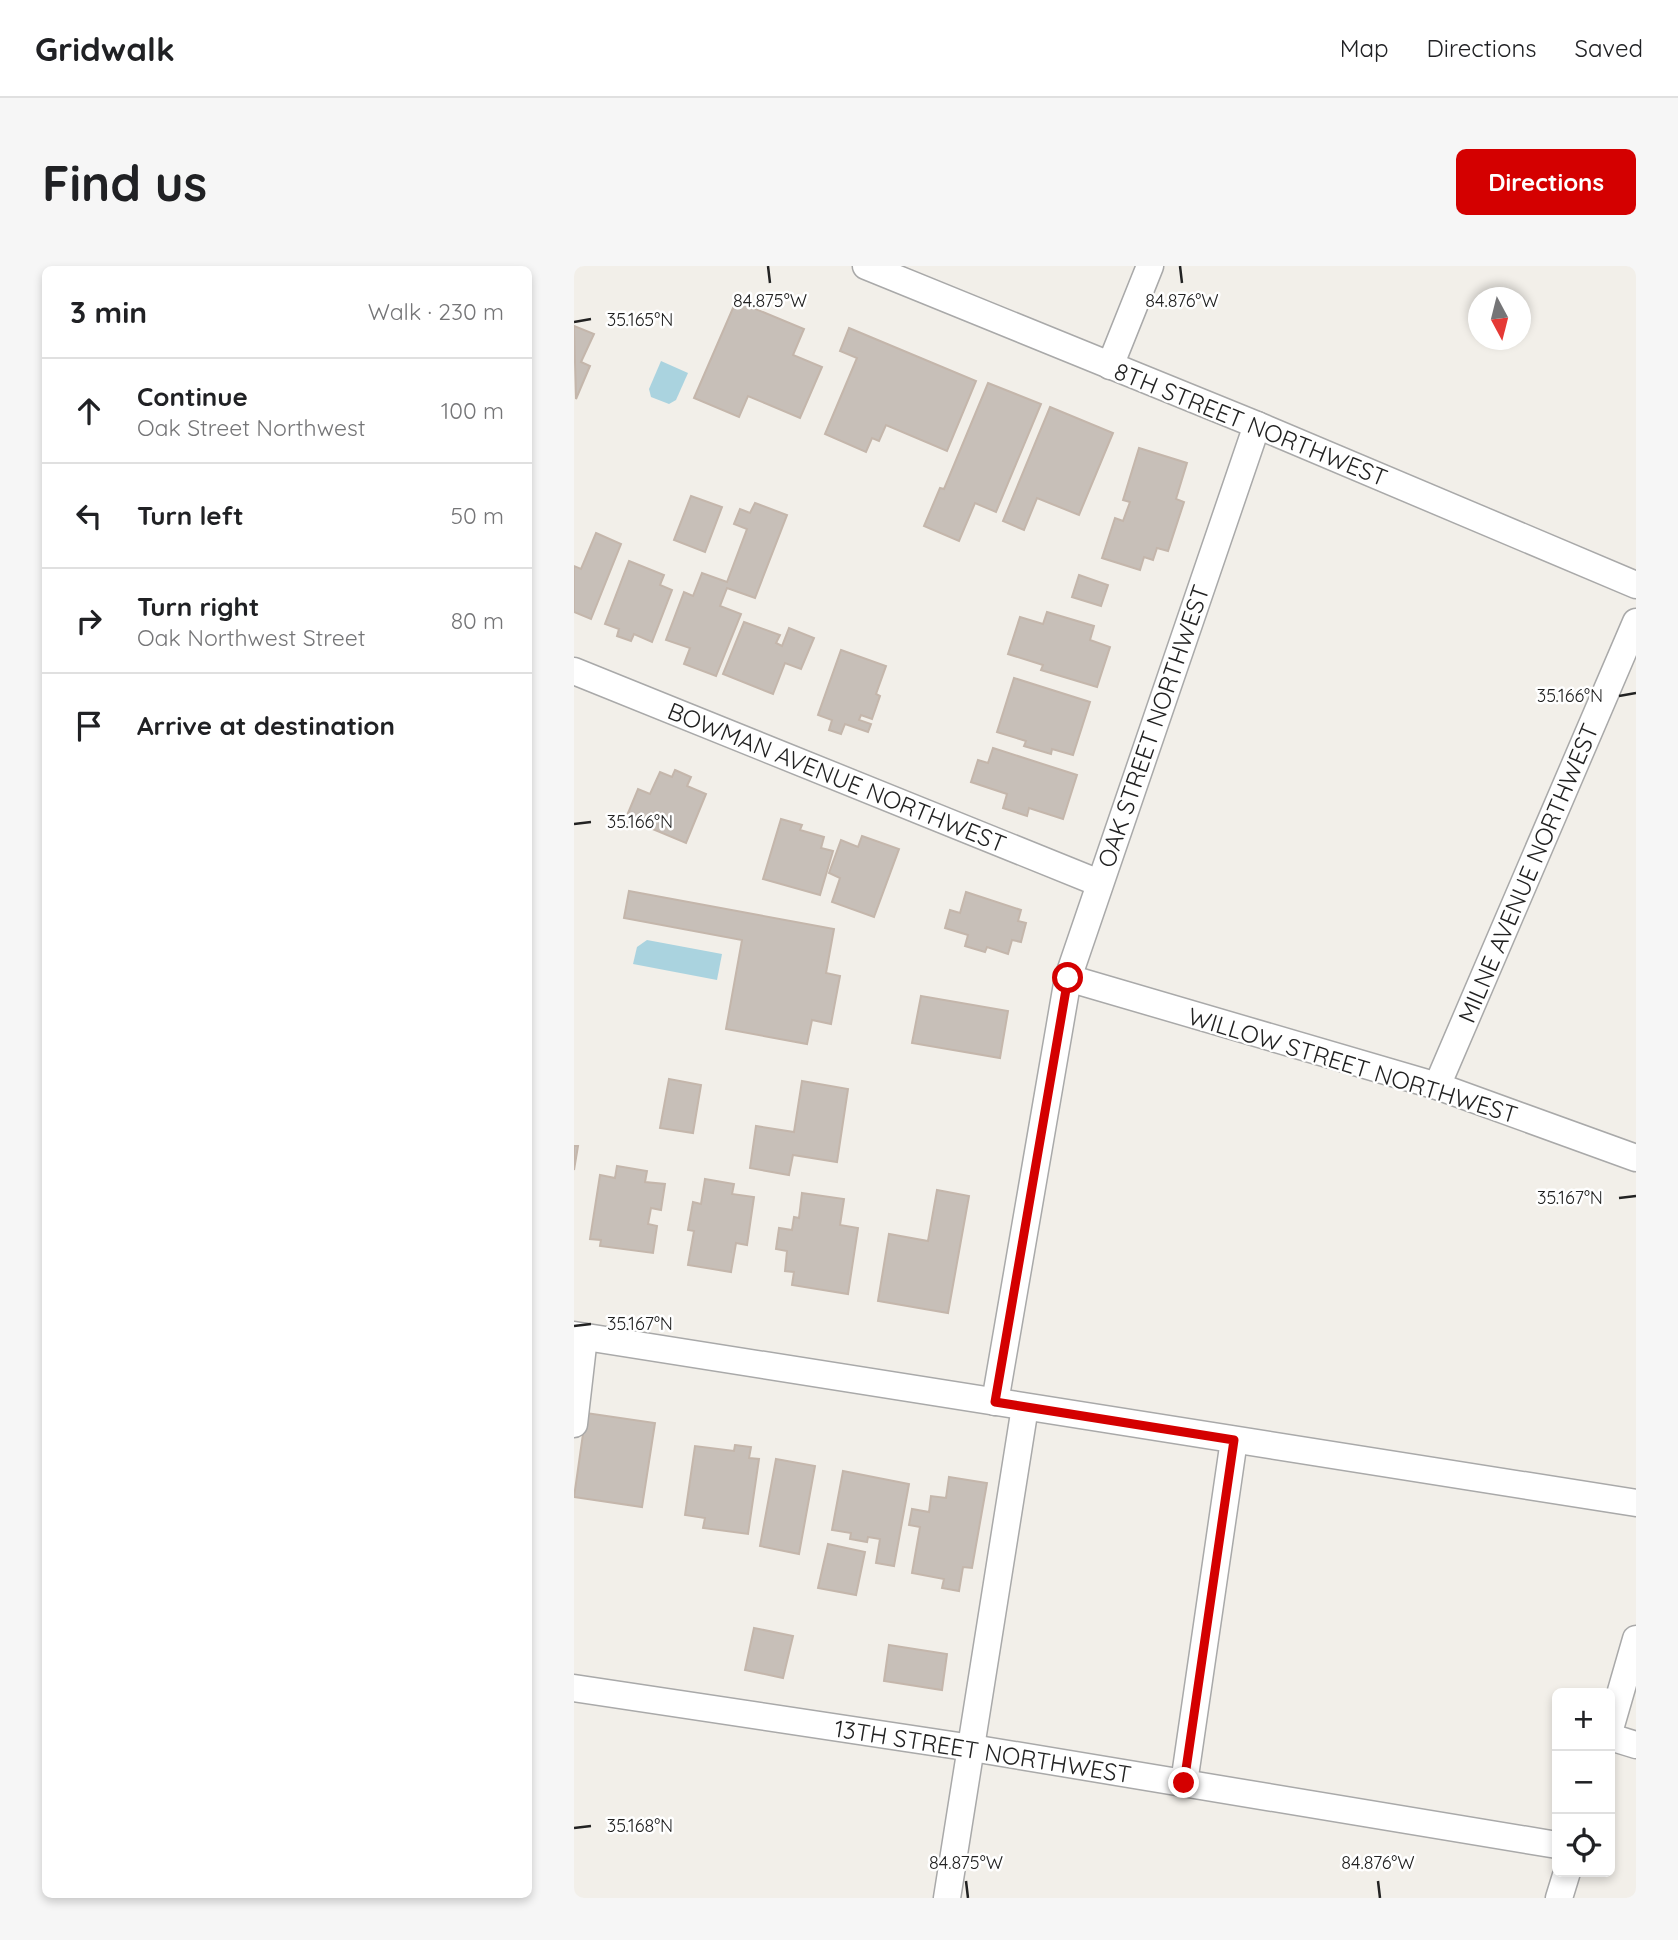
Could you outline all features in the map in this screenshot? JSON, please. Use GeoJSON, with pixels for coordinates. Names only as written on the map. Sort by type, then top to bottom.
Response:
{"type":"FeatureCollection","features":[{"type":"Feature","properties":{"kind":"street","name":"8TH STREET NORTHWEST"},"geometry":{"type":"LineString","coordinates":[[866,266],[1257,425],[1636,585]]}},
{"type":"Feature","properties":{"kind":"street"},"geometry":{"type":"LineString","coordinates":[[1110,366],[1150,266]]}},
{"type":"Feature","properties":{"kind":"street","name":"OAK STREET NORTHWEST"},"geometry":{"type":"LineString","coordinates":[[995,1402],[1068,978],[1257,425]]}},
{"type":"Feature","properties":{"kind":"street","name":"MILNE AVENUE NORTHWEST"},"geometry":{"type":"LineString","coordinates":[[1437,1086],[1636,622]]}},
{"type":"Feature","properties":{"kind":"street","name":"BOWMAN AVENUE NORTHWEST"},"geometry":{"type":"LineString","coordinates":[[574,671],[1099,883]]}},
{"type":"Feature","properties":{"kind":"street","name":"WILLOW STREET NORTHWEST"},"geometry":{"type":"LineString","coordinates":[[1068,978],[1437,1086],[1636,1158]]}},
{"type":"Feature","properties":{"kind":"street"},"geometry":{"type":"LineString","coordinates":[[574,1424],[579,1336],[1636,1503]]}},
{"type":"Feature","properties":{"kind":"street"},"geometry":{"type":"LineString","coordinates":[[947,1898],[1025,1407]]}},
{"type":"Feature","properties":{"kind":"street"},"geometry":{"type":"LineString","coordinates":[[1184,1783],[1234,1440]]}},
{"type":"Feature","properties":{"kind":"street"},"geometry":{"type":"LineString","coordinates":[[1615,1712],[1636,1639]]}},
{"type":"Feature","properties":{"kind":"street","name":"13TH STREET NORTHWEST"},"geometry":{"type":"LineString","coordinates":[[574,1688],[972,1748],[1552,1844]]}},
{"type":"Feature","properties":{"kind":"street"},"geometry":{"type":"LineString","coordinates":[[1615,1739],[1636,1745]]}},
{"type":"Feature","properties":{"kind":"street"},"geometry":{"type":"LineString","coordinates":[[1559,1898],[1565,1877]]}},
{"type":"Feature","properties":{"kind":"water"},"geometry":{"type":"Polygon","coordinates":[[[661,361],[688,373],[676,400],[669,404],[651,397],[649,389],[661,361]]]}},
{"type":"Feature","properties":{"kind":"water"},"geometry":{"type":"Polygon","coordinates":[[[647,940],[722,954],[717,980],[633,964],[637,947],[647,940]]]}},
{"type":"Feature","properties":{"kind":"building"},"geometry":{"type":"Polygon","coordinates":[[[736,301],[804,329],[793,355],[822,367],[800,418],[748,396],[739,417],[694,398],[736,301]]]}},
{"type":"Feature","properties":{"kind":"building"},"geometry":{"type":"Polygon","coordinates":[[[574,326],[594,334],[581,362],[590,366],[576,399],[574,326]]]}},
{"type":"Feature","properties":{"kind":"building"},"geometry":{"type":"Polygon","coordinates":[[[849,328],[976,381],[947,451],[886,425],[879,441],[872,438],[866,452],[825,434],[857,358],[840,351],[849,328]]]}},
{"type":"Feature","properties":{"kind":"building"},"geometry":{"type":"Polygon","coordinates":[[[988,383],[1041,404],[996,512],[975,503],[959,541],[924,526],[940,488],[944,489],[988,383]]]}},
{"type":"Feature","properties":{"kind":"building"},"geometry":{"type":"Polygon","coordinates":[[[1050,407],[1113,433],[1079,515],[1037,498],[1024,530],[1003,521],[1050,407]]]}},
{"type":"Feature","properties":{"kind":"building"},"geometry":{"type":"Polygon","coordinates":[[[1139,448],[1187,463],[1176,499],[1184,502],[1168,551],[1157,548],[1153,560],[1144,557],[1140,570],[1102,558],[1115,518],[1123,521],[1130,502],[1123,500],[1139,448]]]}},
{"type":"Feature","properties":{"kind":"building"},"geometry":{"type":"Polygon","coordinates":[[[691,496],[722,507],[705,552],[674,540],[691,496]]]}},
{"type":"Feature","properties":{"kind":"building"},"geometry":{"type":"Polygon","coordinates":[[[755,503],[787,515],[755,598],[727,588],[720,606],[741,614],[716,676],[684,664],[690,648],[666,640],[684,592],[693,596],[702,573],[727,582],[747,529],[734,524],[740,509],[750,513],[755,503]]]}},
{"type":"Feature","properties":{"kind":"building"},"geometry":{"type":"Polygon","coordinates":[[[596,533],[621,544],[591,619],[574,612],[574,566],[581,569],[596,533]]]}},
{"type":"Feature","properties":{"kind":"building"},"geometry":{"type":"Polygon","coordinates":[[[629,561],[664,575],[660,585],[672,590],[652,642],[634,634],[631,641],[617,636],[619,629],[605,624],[629,561]]]}},
{"type":"Feature","properties":{"kind":"building"},"geometry":{"type":"Polygon","coordinates":[[[1079,575],[1108,585],[1101,606],[1072,597],[1079,575]]]}},
{"type":"Feature","properties":{"kind":"building"},"geometry":{"type":"Polygon","coordinates":[[[1047,612],[1094,626],[1090,640],[1110,647],[1097,687],[1041,670],[1043,665],[1008,654],[1020,617],[1043,624],[1047,612]]]}},
{"type":"Feature","properties":{"kind":"building"},"geometry":{"type":"Polygon","coordinates":[[[744,622],[780,635],[776,643],[782,646],[789,628],[814,638],[801,669],[785,663],[773,694],[723,674],[744,622]]]}},
{"type":"Feature","properties":{"kind":"building"},"geometry":{"type":"Polygon","coordinates":[[[841,650],[886,666],[876,694],[880,696],[872,719],[861,715],[859,720],[871,724],[868,732],[845,724],[841,734],[829,730],[832,720],[818,715],[841,650]]]}},
{"type":"Feature","properties":{"kind":"building"},"geometry":{"type":"Polygon","coordinates":[[[1014,678],[1090,702],[1073,755],[1052,749],[1051,754],[1024,746],[1026,741],[997,732],[1014,678]]]}},
{"type":"Feature","properties":{"kind":"building"},"geometry":{"type":"Polygon","coordinates":[[[993,748],[1077,775],[1063,819],[1029,808],[1027,816],[1003,808],[1007,794],[971,782],[978,760],[988,763],[993,748]]]}},
{"type":"Feature","properties":{"kind":"building"},"geometry":{"type":"Polygon","coordinates":[[[675,770],[691,777],[687,786],[706,794],[686,843],[626,818],[638,789],[650,794],[660,772],[672,777],[675,770]]]}},
{"type":"Feature","properties":{"kind":"building"},"geometry":{"type":"Polygon","coordinates":[[[781,819],[802,825],[800,830],[824,837],[821,848],[833,851],[820,895],[763,879],[781,819]]]}},
{"type":"Feature","properties":{"kind":"building"},"geometry":{"type":"Polygon","coordinates":[[[862,836],[899,849],[874,917],[832,902],[840,878],[829,873],[841,840],[858,847],[862,836]]]}},
{"type":"Feature","properties":{"kind":"building"},"geometry":{"type":"Polygon","coordinates":[[[629,891],[834,929],[826,973],[840,976],[831,1024],[812,1020],[807,1044],[726,1029],[742,940],[624,918],[629,891]]]}},
{"type":"Feature","properties":{"kind":"building"},"geometry":{"type":"Polygon","coordinates":[[[966,892],[1021,910],[1018,921],[1026,923],[1021,942],[1012,940],[1008,954],[987,947],[985,952],[965,946],[968,935],[945,928],[950,910],[960,913],[966,892]]]}},
{"type":"Feature","properties":{"kind":"building"},"geometry":{"type":"Polygon","coordinates":[[[921,996],[1008,1011],[1000,1058],[912,1043],[921,996]]]}},
{"type":"Feature","properties":{"kind":"building"},"geometry":{"type":"Polygon","coordinates":[[[669,1079],[701,1085],[693,1133],[660,1128],[669,1079]]]}},
{"type":"Feature","properties":{"kind":"building"},"geometry":{"type":"Polygon","coordinates":[[[802,1081],[848,1089],[837,1162],[793,1155],[789,1175],[750,1168],[756,1126],[794,1132],[802,1081]]]}},
{"type":"Feature","properties":{"kind":"building"},"geometry":{"type":"Polygon","coordinates":[[[574,1146],[578,1146],[574,1170],[574,1146]]]}},
{"type":"Feature","properties":{"kind":"building"},"geometry":{"type":"Polygon","coordinates":[[[617,1166],[647,1171],[645,1182],[665,1184],[661,1210],[651,1208],[648,1224],[657,1226],[653,1253],[600,1246],[601,1240],[590,1239],[600,1175],[615,1178],[617,1166]]]}},
{"type":"Feature","properties":{"kind":"building"},"geometry":{"type":"Polygon","coordinates":[[[705,1179],[734,1184],[732,1194],[754,1197],[747,1245],[736,1243],[731,1272],[688,1265],[694,1231],[688,1230],[693,1202],[701,1204],[705,1179]]]}},
{"type":"Feature","properties":{"kind":"building"},"geometry":{"type":"Polygon","coordinates":[[[937,1190],[969,1196],[948,1313],[878,1301],[889,1234],[928,1241],[937,1190]]]}},
{"type":"Feature","properties":{"kind":"building"},"geometry":{"type":"Polygon","coordinates":[[[802,1193],[844,1199],[840,1225],[858,1228],[848,1294],[792,1285],[794,1272],[785,1271],[787,1251],[776,1249],[779,1228],[792,1230],[794,1217],[799,1218],[802,1193]]]}},
{"type":"Feature","properties":{"kind":"building"},"geometry":{"type":"Polygon","coordinates":[[[586,1413],[655,1423],[642,1507],[574,1497],[586,1413]]]}},
{"type":"Feature","properties":{"kind":"building"},"geometry":{"type":"Polygon","coordinates":[[[735,1445],[751,1447],[749,1458],[759,1459],[748,1534],[703,1528],[705,1518],[685,1515],[695,1446],[734,1451],[735,1445]]]}},
{"type":"Feature","properties":{"kind":"building"},"geometry":{"type":"Polygon","coordinates":[[[776,1459],[815,1466],[799,1554],[760,1546],[776,1459]]]}},
{"type":"Feature","properties":{"kind":"building"},"geometry":{"type":"Polygon","coordinates":[[[843,1471],[909,1484],[894,1566],[876,1563],[880,1539],[868,1537],[867,1542],[850,1539],[851,1533],[832,1530],[843,1471]]]}},
{"type":"Feature","properties":{"kind":"building"},"geometry":{"type":"Polygon","coordinates":[[[949,1477],[987,1483],[972,1568],[963,1567],[959,1591],[942,1588],[944,1579],[912,1573],[920,1527],[909,1525],[912,1509],[929,1512],[931,1496],[946,1498],[949,1477]]]}},
{"type":"Feature","properties":{"kind":"building"},"geometry":{"type":"Polygon","coordinates":[[[828,1544],[865,1552],[856,1595],[818,1588],[828,1544]]]}},
{"type":"Feature","properties":{"kind":"building"},"geometry":{"type":"Polygon","coordinates":[[[754,1628],[793,1636],[783,1678],[745,1670],[754,1628]]]}},
{"type":"Feature","properties":{"kind":"building"},"geometry":{"type":"Polygon","coordinates":[[[889,1645],[947,1654],[942,1690],[884,1681],[889,1645]]]}},
{"type":"Feature","properties":{"kind":"route"},"geometry":{"type":"LineString","coordinates":[[1068,978],[995,1402],[1234,1440],[1184,1783]]}}]}
